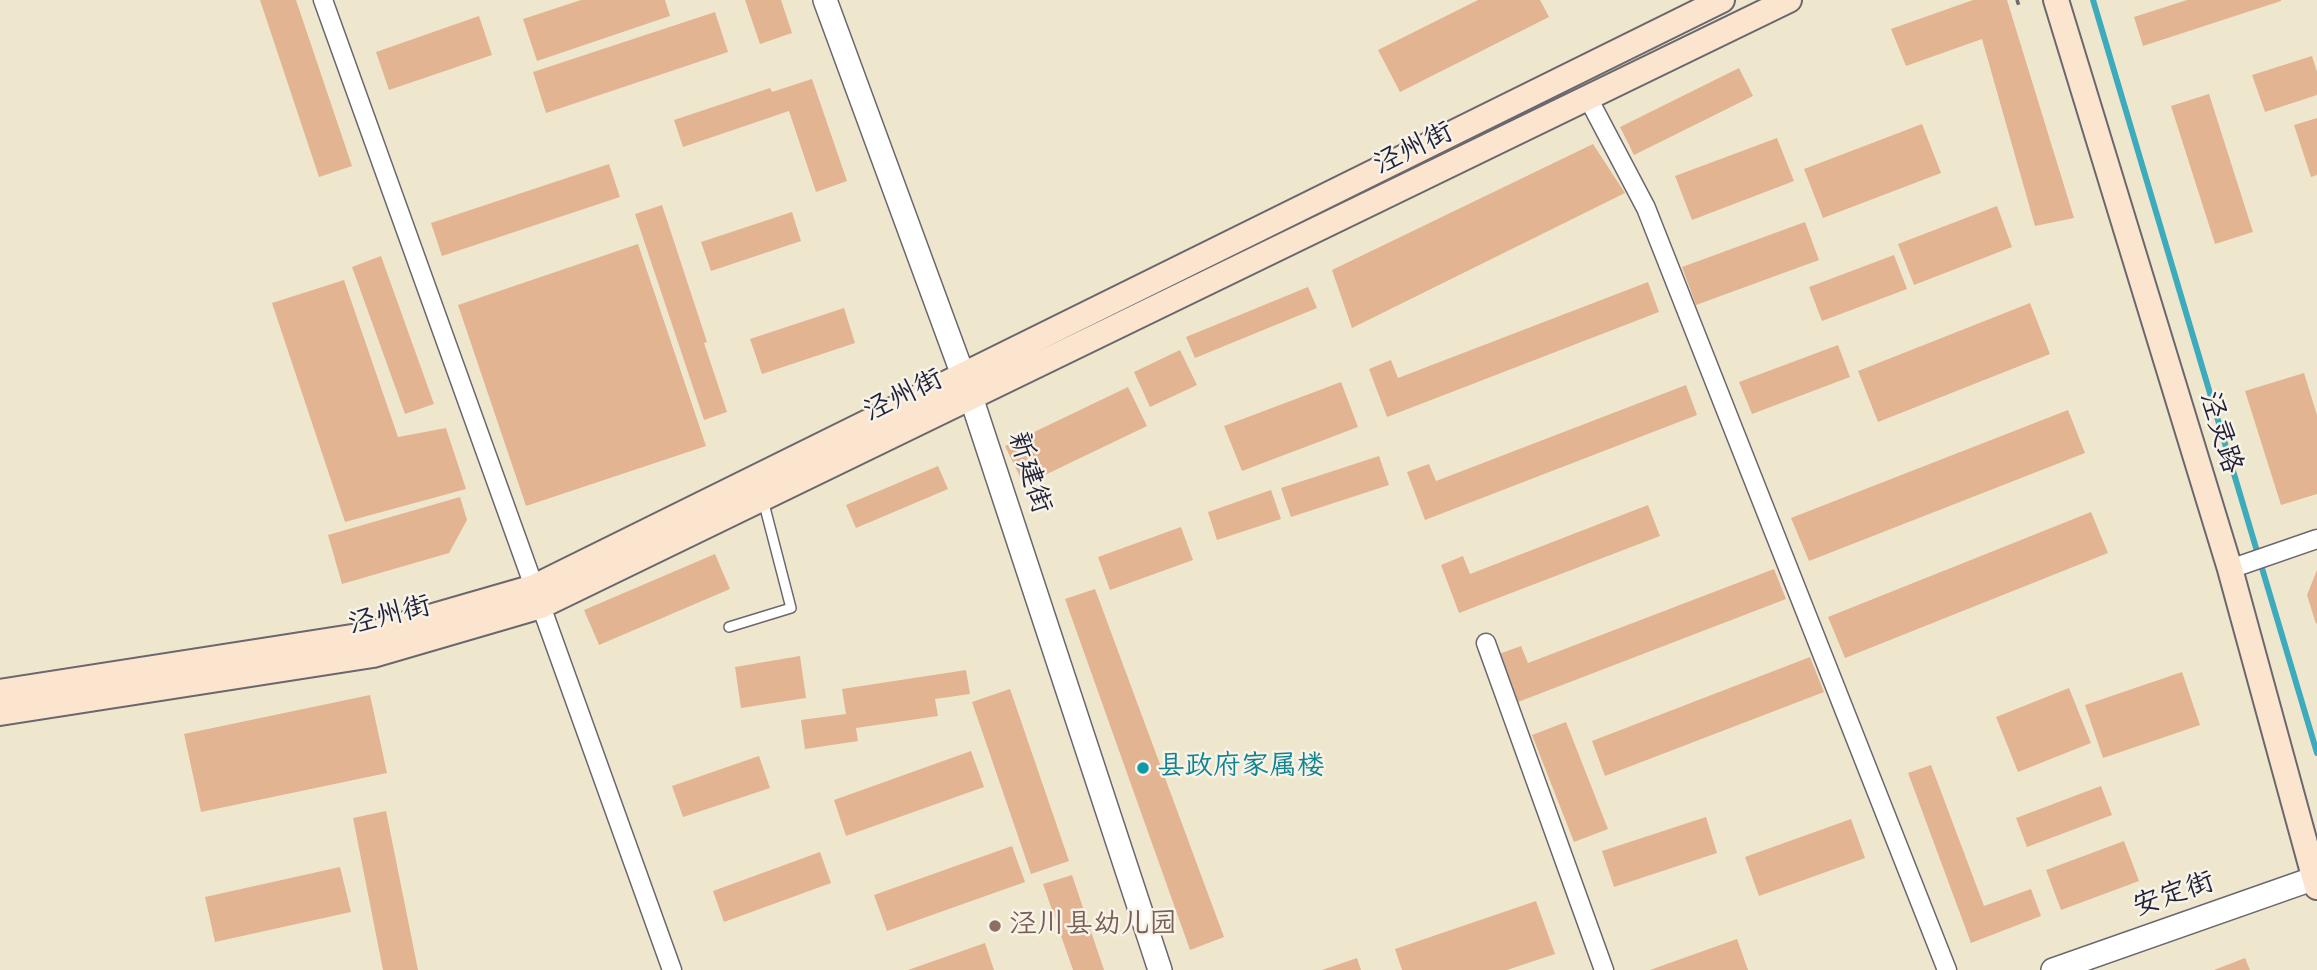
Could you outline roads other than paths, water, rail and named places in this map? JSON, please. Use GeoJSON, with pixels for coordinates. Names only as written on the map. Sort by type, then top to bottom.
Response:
{"type":"FeatureCollection","features":[{"type":"Feature","properties":{"kind":"main road","name":"泾州街"},"geometry":{"type":"LineString","coordinates":[[0,692],[371,634],[538,597],[967,387],[1723,0]]}},
{"type":"Feature","properties":{"kind":"main road","name":"泾州街"},"geometry":{"type":"LineString","coordinates":[[0,713],[373,655],[538,597],[763,498],[967,387],[1588,98],[1789,0]]}},
{"type":"Feature","properties":{"kind":"main road","name":"泾灵路"},"geometry":{"type":"LineString","coordinates":[[2056,0],[2239,566],[2316,882]]}},
{"type":"Feature","properties":{"kind":"street"},"geometry":{"type":"LineString","coordinates":[[323,0],[672,970]]}},
{"type":"Feature","properties":{"kind":"street","name":"新建街"},"geometry":{"type":"LineString","coordinates":[[825,0],[967,387],[1160,970]]}},
{"type":"Feature","properties":{"kind":"street"},"geometry":{"type":"LineString","coordinates":[[1588,98],[1646,208],[1947,970]]}},
{"type":"Feature","properties":{"kind":"street"},"geometry":{"type":"LineString","coordinates":[[2239,566],[2317,539]]}},
{"type":"Feature","properties":{"kind":"street"},"geometry":{"type":"LineString","coordinates":[[1486,643],[1604,970]]}},
{"type":"Feature","properties":{"kind":"street","name":"安定街"},"geometry":{"type":"LineString","coordinates":[[2053,970],[2316,882]]}},
{"type":"Feature","properties":{"kind":"lane"},"geometry":{"type":"LineString","coordinates":[[729,627],[791,608],[763,498]]}},
{"type":"Feature","properties":{"kind":"waterway"},"geometry":{"type":"LineString","coordinates":[[2093,0],[2317,753]]}},
{"type":"Feature","properties":{"kind":"place","name":"县政府家属楼"},"geometry":{"type":"Point","coordinates":[1143,768]}},
{"type":"Feature","properties":{"kind":"place","name":"泾川县幼儿园"},"geometry":{"type":"Point","coordinates":[995,926]}}]}
